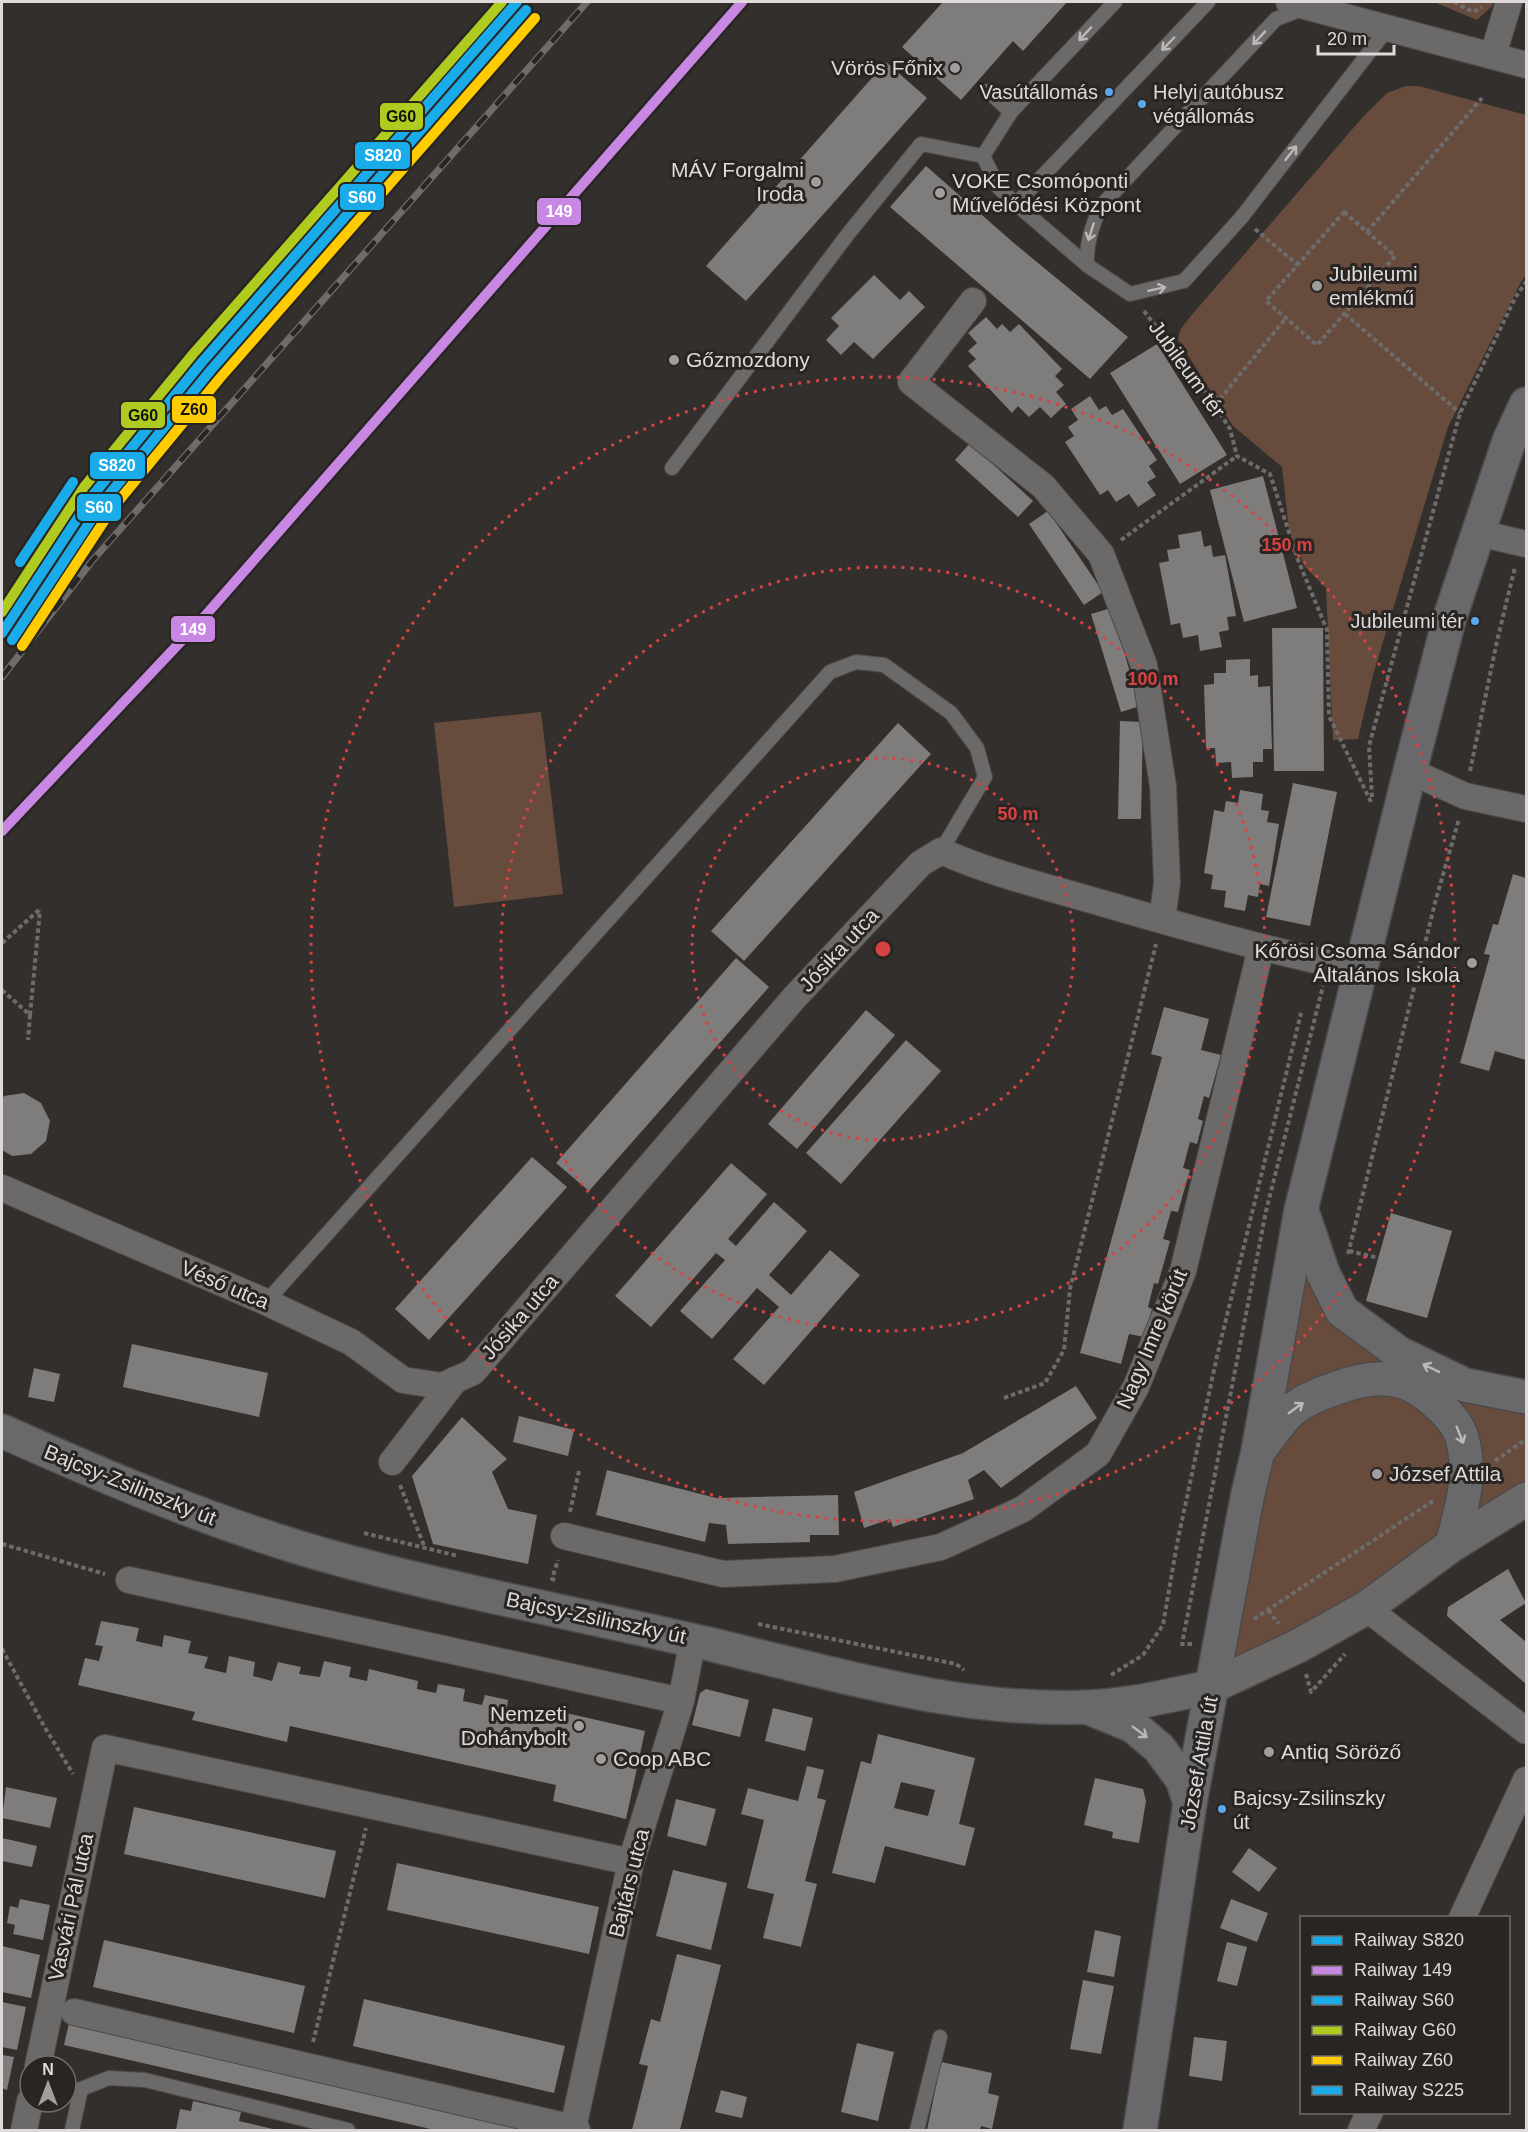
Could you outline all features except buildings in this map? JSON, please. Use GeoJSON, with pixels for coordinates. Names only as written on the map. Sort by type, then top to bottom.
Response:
{"type":"FeatureCollection","features":[{"type":"Feature","properties":{"kind":"main road"},"geometry":{"type":"LineString","coordinates":[[1210,1687],[1221,1644],[1247,1498],[1258,1452],[1301,1210],[1360,970],[1449,620],[1509,441],[1527,404]]}},
{"type":"Feature","properties":{"kind":"main road"},"geometry":{"type":"LineString","coordinates":[[1301,1210],[1323,1273],[1342,1311],[1399,1353],[1465,1385],[1527,1397]]}},
{"type":"Feature","properties":{"kind":"main road"},"geometry":{"type":"LineString","coordinates":[[1258,1452],[1291,1410],[1316,1395],[1360,1380],[1376,1378],[1398,1380],[1425,1392],[1453,1418],[1464,1445],[1467,1479],[1452,1545]]}},
{"type":"Feature","properties":{"kind":"main road","name":"Bajcsy-Zsilinszky út"},"geometry":{"type":"LineString","coordinates":[[2,1431],[101,1476],[219,1522],[325,1555],[448,1586],[875,1683],[969,1702],[1020,1706],[1087,1707],[1139,1702],[1210,1687]]}},
{"type":"Feature","properties":{"kind":"main road","name":"József Attila út"},"geometry":{"type":"LineString","coordinates":[[1140,2130],[1210,1687]]}},
{"type":"Feature","properties":{"kind":"main road"},"geometry":{"type":"LineString","coordinates":[[1087,1707],[1133,1726],[1159,1748],[1182,1779],[1190,1803]]}},
{"type":"Feature","properties":{"kind":"street"},"geometry":{"type":"LineString","coordinates":[[1493,55],[1498,3]]}},
{"type":"Feature","properties":{"kind":"street"},"geometry":{"type":"LineString","coordinates":[[1298,4],[1527,65]]}},
{"type":"Feature","properties":{"kind":"street"},"geometry":{"type":"LineString","coordinates":[[973,301],[910,382],[1043,486],[1101,554],[1144,665],[1163,786],[1167,883],[1162,920]]}},
{"type":"Feature","properties":{"kind":"street"},"geometry":{"type":"LineString","coordinates":[[1479,532],[1524,544]]}},
{"type":"Feature","properties":{"kind":"street"},"geometry":{"type":"LineString","coordinates":[[1410,771],[1465,796],[1527,809]]}},
{"type":"Feature","properties":{"kind":"street"},"geometry":{"type":"LineString","coordinates":[[941,851],[973,865],[1162,920],[1261,948],[1360,970]]}},
{"type":"Feature","properties":{"kind":"street","name":"Jósika utca"},"geometry":{"type":"LineString","coordinates":[[392,1462],[449,1383],[473,1372],[794,998],[920,864],[941,851]]}},
{"type":"Feature","properties":{"kind":"street","name":"Nagy Imre körút"},"geometry":{"type":"LineString","coordinates":[[564,1536],[723,1574],[835,1569],[941,1546],[1023,1509],[1098,1454],[1136,1388],[1183,1271],[1261,948]]}},
{"type":"Feature","properties":{"kind":"street","name":"Véső utca"},"geometry":{"type":"LineString","coordinates":[[2,1188],[266,1302],[351,1342],[403,1380],[449,1383]]}},
{"type":"Feature","properties":{"kind":"street","name":"József Attila út"},"geometry":{"type":"LineString","coordinates":[[1210,1687],[1299,1646],[1366,1608],[1452,1545],[1527,1499]]}},
{"type":"Feature","properties":{"kind":"street"},"geometry":{"type":"LineString","coordinates":[[129,1580],[681,1701]]}},
{"type":"Feature","properties":{"kind":"street"},"geometry":{"type":"LineString","coordinates":[[1366,1608],[1527,1731]]}},
{"type":"Feature","properties":{"kind":"street","name":"Bajtárs utca"},"geometry":{"type":"LineString","coordinates":[[575,2129],[631,1862],[681,1701],[693,1640]]}},
{"type":"Feature","properties":{"kind":"street","name":"Vasvári Pál utca"},"geometry":{"type":"LineString","coordinates":[[40,2054],[105,1748],[372,1806]]}},
{"type":"Feature","properties":{"kind":"street"},"geometry":{"type":"LineString","coordinates":[[1462,1916],[1527,1780]]}},
{"type":"Feature","properties":{"kind":"street"},"geometry":{"type":"LineString","coordinates":[[372,1806],[631,1862]]}},
{"type":"Feature","properties":{"kind":"street"},"geometry":{"type":"LineString","coordinates":[[74,2012],[575,2129]]}},
{"type":"Feature","properties":{"kind":"street"},"geometry":{"type":"LineString","coordinates":[[24,2130],[27,2114]]}},
{"type":"Feature","properties":{"kind":"street"},"geometry":{"type":"LineString","coordinates":[[1361,2130],[1369,2114]]}},
{"type":"Feature","properties":{"kind":"lane"},"geometry":{"type":"LineString","coordinates":[[983,156],[1011,112],[1115,2]]}},
{"type":"Feature","properties":{"kind":"lane"},"geometry":{"type":"LineString","coordinates":[[1016,204],[1208,2]]}},
{"type":"Feature","properties":{"kind":"lane"},"geometry":{"type":"LineString","coordinates":[[1087,265],[1086,251],[1089,236],[1101,206],[1276,19],[1298,4]]}},
{"type":"Feature","properties":{"kind":"lane"},"geometry":{"type":"LineString","coordinates":[[983,156],[999,188],[1016,204],[1087,265],[1130,294],[1184,281],[1242,218],[1388,28]]}},
{"type":"Feature","properties":{"kind":"lane"},"geometry":{"type":"LineString","coordinates":[[987,91],[1011,112]]}},
{"type":"Feature","properties":{"kind":"lane"},"geometry":{"type":"LineString","coordinates":[[672,468],[848,234],[921,144],[983,156]]}},
{"type":"Feature","properties":{"kind":"lane"},"geometry":{"type":"LineString","coordinates":[[266,1302],[830,672],[856,662],[884,664],[951,713],[976,748],[985,777],[941,851]]}},
{"type":"Feature","properties":{"kind":"lane"},"geometry":{"type":"LineString","coordinates":[[917,2130],[940,2037]]}},
{"type":"Feature","properties":{"kind":"lane"},"geometry":{"type":"LineString","coordinates":[[72,2130],[81,2089],[109,2078],[145,2080],[348,2130]]}},
{"type":"Feature","properties":{"kind":"path"},"geometry":{"type":"LineString","coordinates":[[1454,2],[1473,12],[1498,3]]}},
{"type":"Feature","properties":{"kind":"path"},"geometry":{"type":"LineString","coordinates":[[1367,232],[1482,98]]}},
{"type":"Feature","properties":{"kind":"path"},"geometry":{"type":"LineString","coordinates":[[1344,212],[1395,256],[1317,345],[1266,301],[1298,265],[1344,212]]}},
{"type":"Feature","properties":{"kind":"path"},"geometry":{"type":"LineString","coordinates":[[1257,231],[1298,265]]}},
{"type":"Feature","properties":{"kind":"path"},"geometry":{"type":"LineString","coordinates":[[1101,554],[1237,456],[1270,474],[1298,560],[1327,630],[1329,716],[1373,804],[1369,746],[1460,412],[1515,298],[1527,282]]}},
{"type":"Feature","properties":{"kind":"path","name":"Jubileum tér"},"geometry":{"type":"LineString","coordinates":[[1130,294],[1215,405],[1230,429],[1237,456]]}},
{"type":"Feature","properties":{"kind":"path"},"geometry":{"type":"LineString","coordinates":[[1345,314],[1460,412]]}},
{"type":"Feature","properties":{"kind":"path"},"geometry":{"type":"LineString","coordinates":[[1215,405],[1286,318]]}},
{"type":"Feature","properties":{"kind":"path"},"geometry":{"type":"LineString","coordinates":[[1348,1261],[1436,899],[1465,796],[1497,641],[1524,544]]}},
{"type":"Feature","properties":{"kind":"path"},"geometry":{"type":"LineString","coordinates":[[2,943],[40,910],[28,1040]]}},
{"type":"Feature","properties":{"kind":"path"},"geometry":{"type":"LineString","coordinates":[[1004,1398],[1045,1383],[1064,1350],[1070,1289],[1162,920]]}},
{"type":"Feature","properties":{"kind":"path"},"geometry":{"type":"LineString","coordinates":[[1328,964],[1266,1211],[1182,1644],[1221,1644],[1268,1610],[1527,1439]]}},
{"type":"Feature","properties":{"kind":"path"},"geometry":{"type":"LineString","coordinates":[[2,990],[30,1014]]}},
{"type":"Feature","properties":{"kind":"path"},"geometry":{"type":"LineString","coordinates":[[1107,1678],[1143,1655],[1162,1625],[1217,1356],[1301,1013]]}},
{"type":"Feature","properties":{"kind":"path"},"geometry":{"type":"LineString","coordinates":[[1349,1251],[1379,1258]]}},
{"type":"Feature","properties":{"kind":"path"},"geometry":{"type":"LineString","coordinates":[[360,1532],[425,1548],[392,1462]]}},
{"type":"Feature","properties":{"kind":"path"},"geometry":{"type":"LineString","coordinates":[[563,1582],[552,1579],[579,1472]]}},
{"type":"Feature","properties":{"kind":"path"},"geometry":{"type":"LineString","coordinates":[[2,1544],[129,1580]]}},
{"type":"Feature","properties":{"kind":"path"},"geometry":{"type":"LineString","coordinates":[[754,1623],[956,1664],[972,1676]]}},
{"type":"Feature","properties":{"kind":"path"},"geometry":{"type":"LineString","coordinates":[[1299,1646],[1311,1692],[1350,1649]]}},
{"type":"Feature","properties":{"kind":"path"},"geometry":{"type":"LineString","coordinates":[[2,1649],[44,1726],[92,1805]]}},
{"type":"Feature","properties":{"kind":"path"},"geometry":{"type":"LineString","coordinates":[[307,2066],[372,1806]]}},
{"type":"Feature","properties":{"kind":"shaded area"},"geometry":{"type":"Polygon","coordinates":[[[1434,2],[1493,2],[1492,6],[1477,20],[1434,2]]]}},
{"type":"Feature","properties":{"kind":"shaded area"},"geometry":{"type":"Polygon","coordinates":[[[1406,86],[1419,86],[1526,115],[1526,274],[1448,427],[1373,675],[1358,739],[1333,740],[1326,588],[1305,567],[1289,530],[1282,467],[1233,426],[1178,340],[1180,330],[1190,317],[1362,118],[1387,93],[1406,86]]]}},
{"type":"Feature","properties":{"kind":"shaded area"},"geometry":{"type":"Polygon","coordinates":[[[541,712],[563,894],[454,907],[434,723],[541,712]]]}},
{"type":"Feature","properties":{"kind":"shaded area"},"geometry":{"type":"Polygon","coordinates":[[[1301,1210],[1342,1311],[1526,1397],[1526,1499],[1211,1687],[1301,1210]]]}},
{"type":"Feature","properties":{"kind":"railway"},"geometry":{"type":"LineString","coordinates":[[2,677],[92,561],[587,2]]}},
{"type":"Feature","properties":{"kind":"rail line","name":"G60"},"geometry":{"type":"LineString","coordinates":[[2,612],[84,487],[193,354],[502,2]]}},
{"type":"Feature","properties":{"kind":"rail line","name":"S820"},"geometry":{"type":"LineString","coordinates":[[2,633],[93,495],[202,362],[517,2]]}},
{"type":"Feature","properties":{"kind":"rail line","name":"149"},"geometry":{"type":"LineString","coordinates":[[2,831],[204,617],[742,2]]}},
{"type":"Feature","properties":{"kind":"rail line","name":"S60"},"geometry":{"type":"LineString","coordinates":[[12,640],[103,502],[211,370],[526,10]]}},
{"type":"Feature","properties":{"kind":"rail line","name":"Z60"},"geometry":{"type":"LineString","coordinates":[[22,646],[112,509],[220,378],[535,18]]}},
{"type":"Feature","properties":{"kind":"rail line","name":"S225"},"geometry":{"type":"LineString","coordinates":[[20,562],[73,482]]}},
{"type":"Feature","properties":{"kind":"place","name":"Vörös Főnix"},"geometry":{"type":"Point","coordinates":[955,68]}},
{"type":"Feature","properties":{"kind":"place","name":"Vasútállomás"},"geometry":{"type":"Point","coordinates":[1109,92]}},
{"type":"Feature","properties":{"kind":"place","name":"Helyi autóbusz végállomás"},"geometry":{"type":"Point","coordinates":[1142,104]}},
{"type":"Feature","properties":{"kind":"place","name":"MÁV Forgalmi Iroda"},"geometry":{"type":"Point","coordinates":[816,182]}},
{"type":"Feature","properties":{"kind":"place","name":"VOKE Csomóponti Művelődési Központ"},"geometry":{"type":"Point","coordinates":[940,193]}},
{"type":"Feature","properties":{"kind":"place","name":"Jubileumi emlékmű"},"geometry":{"type":"Point","coordinates":[1317,286]}},
{"type":"Feature","properties":{"kind":"place","name":"Gőzmozdony"},"geometry":{"type":"Point","coordinates":[674,360]}},
{"type":"Feature","properties":{"kind":"place","name":"Jubileumi tér"},"geometry":{"type":"Point","coordinates":[1475,621]}},
{"type":"Feature","properties":{"kind":"place","name":"Kőrösi Csoma Sándor Általános Iskola"},"geometry":{"type":"Point","coordinates":[1472,963]}},
{"type":"Feature","properties":{"kind":"place","name":"József Attila"},"geometry":{"type":"Point","coordinates":[1377,1474]}},
{"type":"Feature","properties":{"kind":"place","name":"Nemzeti Dohánybolt"},"geometry":{"type":"Point","coordinates":[579,1726]}},
{"type":"Feature","properties":{"kind":"place","name":"Antiq Söröző"},"geometry":{"type":"Point","coordinates":[1269,1752]}},
{"type":"Feature","properties":{"kind":"place","name":"Coop ABC"},"geometry":{"type":"Point","coordinates":[601,1759]}},
{"type":"Feature","properties":{"kind":"place","name":"Bajcsy-Zsilinszky út"},"geometry":{"type":"Point","coordinates":[1222,1809]}}]}
